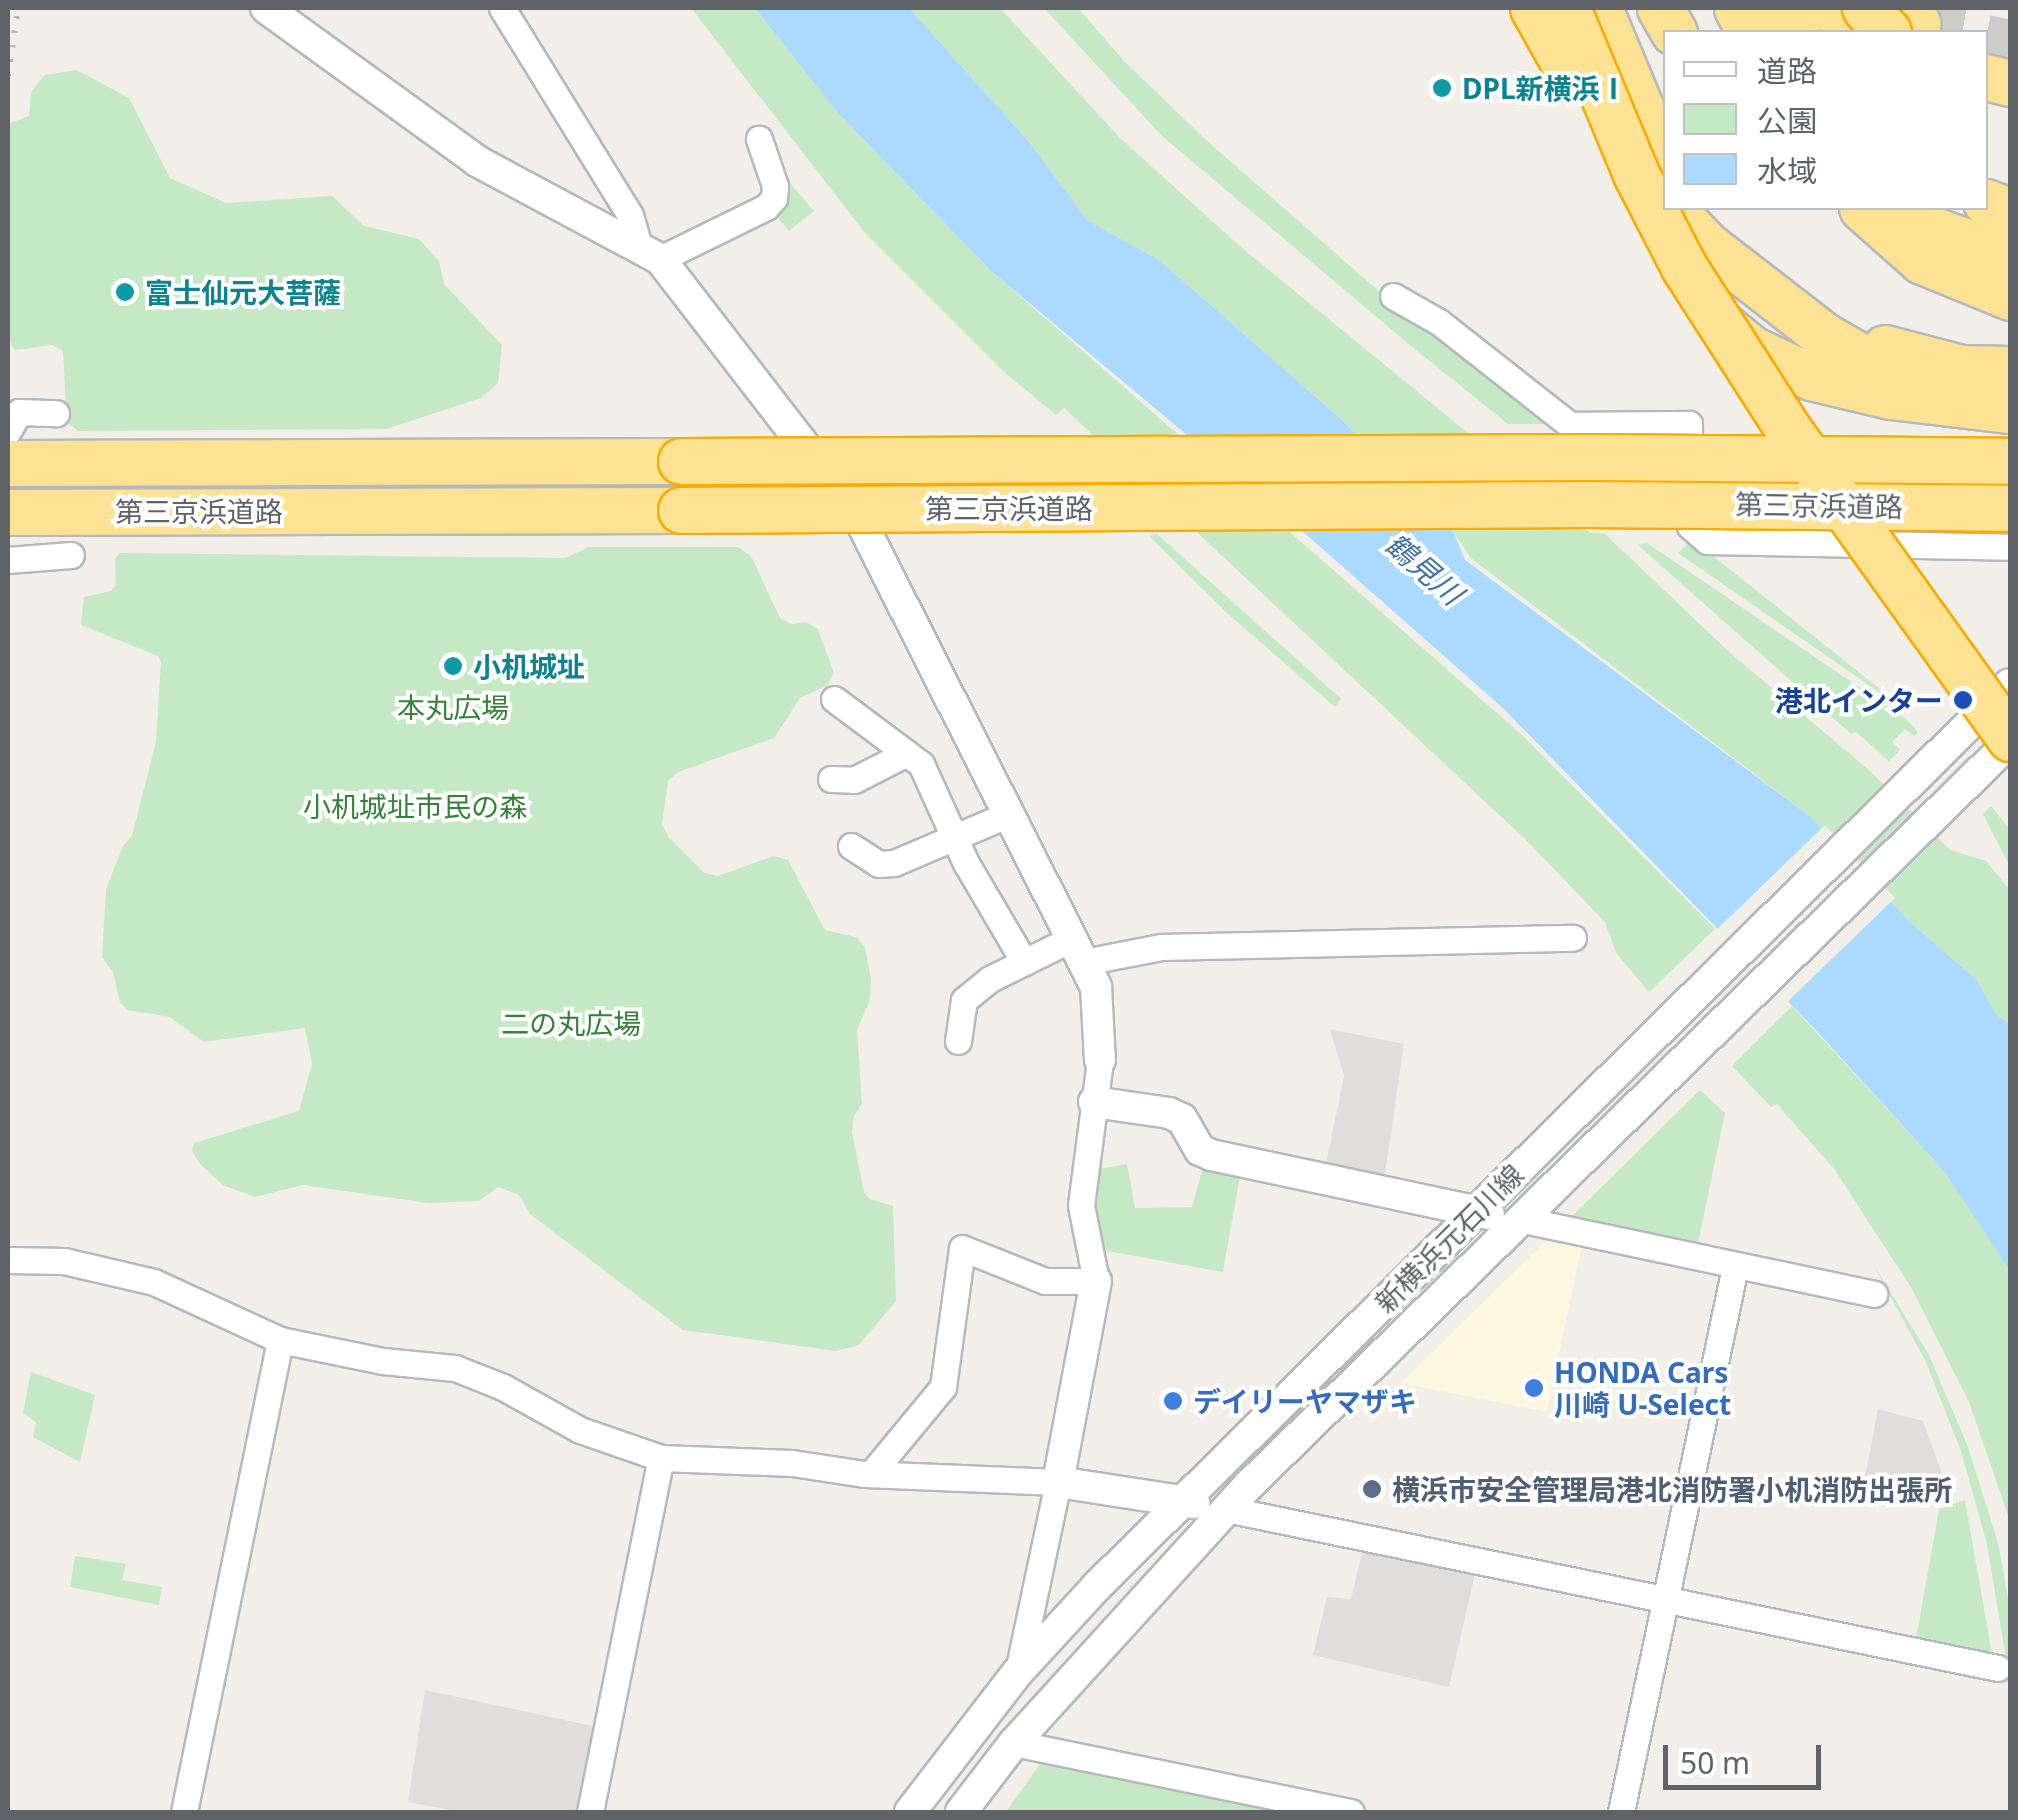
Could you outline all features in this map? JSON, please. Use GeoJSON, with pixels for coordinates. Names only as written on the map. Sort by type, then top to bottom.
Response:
{"type":"FeatureCollection","features":[{"type":"Feature","properties":{"kind":"highway"},"geometry":{"type":"LineString","coordinates":[[1533,8],[1622,151],[1663,199]]}},
{"type":"Feature","properties":{"kind":"highway"},"geometry":{"type":"LineString","coordinates":[[1556,8],[1649,224],[1685,284],[1726,329],[1752,349],[1810,377],[1890,396],[2010,410]]}},
{"type":"Feature","properties":{"kind":"highway"},"geometry":{"type":"LineString","coordinates":[[1568,8],[1636,174],[1684,267],[1790,432],[2001,734]]}},
{"type":"Feature","properties":{"kind":"highway"},"geometry":{"type":"LineString","coordinates":[[1582,8],[1645,170],[1663,203]]}},
{"type":"Feature","properties":{"kind":"highway"},"geometry":{"type":"LineString","coordinates":[[1603,8],[1663,137]]}},
{"type":"Feature","properties":{"kind":"highway"},"geometry":{"type":"LineString","coordinates":[[1603,8],[1646,121],[1663,152]]}},
{"type":"Feature","properties":{"kind":"highway"},"geometry":{"type":"LineString","coordinates":[[1660,8],[1673,30]]}},
{"type":"Feature","properties":{"kind":"highway"},"geometry":{"type":"LineString","coordinates":[[1736,8],[1748,30]]}},
{"type":"Feature","properties":{"kind":"highway"},"geometry":{"type":"LineString","coordinates":[[1784,8],[1796,30]]}},
{"type":"Feature","properties":{"kind":"highway"},"geometry":{"type":"LineString","coordinates":[[1828,8],[1903,28]]}},
{"type":"Feature","properties":{"kind":"highway"},"geometry":{"type":"LineString","coordinates":[[1864,8],[1903,28]]}},
{"type":"Feature","properties":{"kind":"highway"},"geometry":{"type":"LineString","coordinates":[[1667,210],[1712,294],[2001,734]]}},
{"type":"Feature","properties":{"kind":"highway"},"geometry":{"type":"LineString","coordinates":[[1673,210],[1748,279],[1855,355],[1926,386],[2010,395]]}},
{"type":"Feature","properties":{"kind":"highway"},"geometry":{"type":"LineString","coordinates":[[1702,210],[1787,296],[1859,349],[1925,378],[2010,395]]}},
{"type":"Feature","properties":{"kind":"highway"},"geometry":{"type":"LineString","coordinates":[[1713,210],[1768,270],[1854,334],[1924,361],[2010,369]]}},
{"type":"Feature","properties":{"kind":"highway"},"geometry":{"type":"LineString","coordinates":[[1832,210],[1888,247],[1964,237]]}},
{"type":"Feature","properties":{"kind":"highway"},"geometry":{"type":"LineString","coordinates":[[1864,210],[1901,246],[1964,237],[2010,210]]}},
{"type":"Feature","properties":{"kind":"highway"},"geometry":{"type":"LineString","coordinates":[[1877,210],[1964,237],[2010,298]]}},
{"type":"Feature","properties":{"kind":"highway"},"geometry":{"type":"LineString","coordinates":[[1900,210],[2010,257]]}},
{"type":"Feature","properties":{"kind":"highway","name":"第三京浜道路"},"geometry":{"type":"LineString","coordinates":[[10,452],[682,462],[1570,456],[2010,461]]}},
{"type":"Feature","properties":{"kind":"highway","name":"第三京浜道路"},"geometry":{"type":"LineString","coordinates":[[12,512],[1584,504],[2010,508]]}},
{"type":"Feature","properties":{"kind":"street"},"geometry":{"type":"LineString","coordinates":[[266,8],[477,160],[650,253],[766,207],[774,198],[775,186],[759,140]]}},
{"type":"Feature","properties":{"kind":"street"},"geometry":{"type":"LineString","coordinates":[[502,8],[630,214],[650,253],[856,514],[1011,812],[1079,950],[1101,1009],[1100,1060],[1080,1205],[1096,1281],[1018,1672]]}},
{"type":"Feature","properties":{"kind":"street"},"geometry":{"type":"LineString","coordinates":[[1394,296],[1439,322],[1570,425],[1689,424],[1690,526],[1708,541],[2010,547]]}},
{"type":"Feature","properties":{"kind":"street"},"geometry":{"type":"LineString","coordinates":[[10,452],[19,412],[56,413]]}},
{"type":"Feature","properties":{"kind":"street"},"geometry":{"type":"LineString","coordinates":[[8,560],[70,555]]}},
{"type":"Feature","properties":{"kind":"street","name":"新横浜元石川線"},"geometry":{"type":"LineString","coordinates":[[961,1812],[1014,1743],[1226,1509],[1676,1072],[2001,734],[2010,684]]}},
{"type":"Feature","properties":{"kind":"street"},"geometry":{"type":"LineString","coordinates":[[834,699],[921,764],[954,839],[1024,962]]}},
{"type":"Feature","properties":{"kind":"street","name":"新横浜元石川線"},"geometry":{"type":"LineString","coordinates":[[910,1812],[1018,1672],[1181,1500],[1646,1042],[2001,734]]}},
{"type":"Feature","properties":{"kind":"street"},"geometry":{"type":"LineString","coordinates":[[830,780],[854,780],[907,753]]}},
{"type":"Feature","properties":{"kind":"street"},"geometry":{"type":"LineString","coordinates":[[852,846],[878,864],[894,863],[1011,812]]}},
{"type":"Feature","properties":{"kind":"street"},"geometry":{"type":"LineString","coordinates":[[958,1041],[964,1000],[990,979],[1024,962],[1079,950],[1573,938]]}},
{"type":"Feature","properties":{"kind":"street"},"geometry":{"type":"LineString","coordinates":[[1094,1102],[1170,1113],[1182,1119],[1200,1150],[1211,1155],[1874,1294]]}},
{"type":"Feature","properties":{"kind":"street"},"geometry":{"type":"LineString","coordinates":[[870,1474],[942,1387],[962,1248],[1045,1281],[1096,1281]]}},
{"type":"Feature","properties":{"kind":"street"},"geometry":{"type":"LineString","coordinates":[[8,1260],[64,1261],[154,1282],[280,1340],[383,1360],[455,1368],[503,1387],[580,1430],[661,1458],[792,1463],[870,1474],[1058,1482],[1181,1500],[1998,1668]]}},
{"type":"Feature","properties":{"kind":"street"},"geometry":{"type":"LineString","coordinates":[[1621,1812],[1735,1267]]}},
{"type":"Feature","properties":{"kind":"street"},"geometry":{"type":"LineString","coordinates":[[184,1812],[280,1340]]}},
{"type":"Feature","properties":{"kind":"street"},"geometry":{"type":"LineString","coordinates":[[590,1812],[661,1458]]}},
{"type":"Feature","properties":{"kind":"street"},"geometry":{"type":"LineString","coordinates":[[1014,1743],[1351,1812]]}},
{"type":"Feature","properties":{"kind":"shaded area"},"geometry":{"type":"Polygon","coordinates":[[[1330,1029],[1404,1044],[1384,1181],[1325,1169],[1344,1076],[1330,1029]]]}},
{"type":"Feature","properties":{"kind":"shaded area"},"geometry":{"type":"Polygon","coordinates":[[[1550,1237],[1582,1245],[1547,1412],[1401,1383],[1550,1237]]]}},
{"type":"Feature","properties":{"kind":"shaded area"},"geometry":{"type":"Polygon","coordinates":[[[1878,1409],[1923,1421],[1949,1493],[1865,1477],[1878,1409]]]}},
{"type":"Feature","properties":{"kind":"shaded area"},"geometry":{"type":"Polygon","coordinates":[[[1362,1552],[1475,1574],[1449,1687],[1313,1655],[1327,1597],[1351,1599],[1362,1552]]]}},
{"type":"Feature","properties":{"kind":"shaded area"},"geometry":{"type":"Polygon","coordinates":[[[425,1690],[597,1727],[578,1812],[461,1812],[408,1802],[425,1690]]]}},
{"type":"Feature","properties":{"kind":"green space"},"geometry":{"type":"Polygon","coordinates":[[[691,8],[755,8],[837,112],[991,271],[1522,735],[1715,929],[1649,992],[1616,953],[1605,922],[1525,839],[1064,408],[1056,415],[1003,371],[865,233],[691,8]]]}},
{"type":"Feature","properties":{"kind":"green space"},"geometry":{"type":"Polygon","coordinates":[[[909,8],[1000,8],[1120,138],[1242,248],[1590,533],[1604,533],[1728,651],[1870,771],[1950,850],[1986,861],[2010,890],[2010,1025],[1996,1016],[1977,980],[1909,921],[1811,817],[1471,558],[1454,533],[1342,420],[1159,260],[1087,220],[1030,143],[909,8]]]}},
{"type":"Feature","properties":{"kind":"green space"},"geometry":{"type":"Polygon","coordinates":[[[1044,8],[1078,8],[1124,61],[1207,141],[1389,300],[1556,424],[1508,424],[1411,346],[1161,135],[1044,8]]]}},
{"type":"Feature","properties":{"kind":"green space"},"geometry":{"type":"Polygon","coordinates":[[[77,70],[129,98],[170,178],[226,203],[332,196],[364,226],[419,239],[439,261],[444,284],[502,345],[498,383],[481,398],[386,429],[78,431],[67,422],[63,351],[52,345],[15,350],[8,339],[8,124],[29,116],[31,92],[45,75],[77,70]]]}},
{"type":"Feature","properties":{"kind":"green space"},"geometry":{"type":"Polygon","coordinates":[[[769,159],[814,211],[789,231],[774,213],[769,159]]]}},
{"type":"Feature","properties":{"kind":"green space"},"geometry":{"type":"Polygon","coordinates":[[[1157,534],[1341,699],[1335,707],[1228,614],[1149,536],[1157,534]]]}},
{"type":"Feature","properties":{"kind":"green space"},"geometry":{"type":"Polygon","coordinates":[[[1693,540],[1915,717],[1678,553],[1693,540]]]}},
{"type":"Feature","properties":{"kind":"green space"},"geometry":{"type":"Polygon","coordinates":[[[1647,543],[1906,719],[1918,732],[1914,736],[1905,729],[1892,742],[1900,750],[1889,761],[1856,732],[1851,734],[1638,545],[1647,543]]]}},
{"type":"Feature","properties":{"kind":"green space","name":"小机城址市民の森"},"geometry":{"type":"Polygon","coordinates":[[[589,547],[738,547],[751,556],[780,618],[791,624],[806,622],[818,629],[834,673],[828,685],[800,698],[774,738],[678,772],[668,781],[662,824],[669,838],[704,873],[718,876],[774,856],[788,860],[825,930],[856,937],[865,948],[871,979],[870,1000],[857,1030],[862,1104],[854,1116],[852,1132],[864,1192],[870,1199],[893,1206],[896,1301],[859,1345],[836,1351],[683,1330],[530,1214],[519,1195],[498,1187],[479,1201],[428,1203],[303,1185],[255,1197],[223,1185],[200,1164],[192,1150],[194,1143],[299,1111],[312,1064],[305,1028],[204,1042],[170,1017],[127,1010],[120,1002],[113,972],[102,957],[106,889],[123,846],[132,836],[156,742],[161,662],[158,656],[81,625],[84,597],[111,591],[116,585],[115,559],[120,553],[565,558],[589,547]]]}},
{"type":"Feature","properties":{"kind":"green space"},"geometry":{"type":"Polygon","coordinates":[[[1991,806],[2010,830],[2010,867],[1983,814],[1991,806]]]}},
{"type":"Feature","properties":{"kind":"green space"},"geometry":{"type":"Polygon","coordinates":[[[1792,1006],[1943,1170],[2010,1271],[2010,1521],[1969,1402],[1912,1289],[1835,1170],[1777,1104],[1771,1107],[1732,1066],[1792,1006]]]}},
{"type":"Feature","properties":{"kind":"green space"},"geometry":{"type":"Polygon","coordinates":[[[1700,1090],[1725,1113],[1697,1248],[1570,1218],[1700,1090]]]}},
{"type":"Feature","properties":{"kind":"green space"},"geometry":{"type":"Polygon","coordinates":[[[1127,1164],[1135,1208],[1192,1207],[1203,1167],[1240,1175],[1223,1272],[1107,1251],[1094,1226],[1093,1170],[1127,1164]]]}},
{"type":"Feature","properties":{"kind":"green space"},"geometry":{"type":"Polygon","coordinates":[[[1873,1264],[1929,1355],[1968,1447],[1998,1543],[2010,1609],[2010,1682],[1987,1544],[1961,1451],[1925,1360],[1873,1264]]]}},
{"type":"Feature","properties":{"kind":"green space"},"geometry":{"type":"Polygon","coordinates":[[[31,1372],[95,1395],[80,1462],[33,1437],[36,1422],[23,1413],[31,1372]]]}},
{"type":"Feature","properties":{"kind":"green space"},"geometry":{"type":"Polygon","coordinates":[[[1965,1500],[1992,1655],[1916,1640],[1939,1509],[1965,1500]]]}},
{"type":"Feature","properties":{"kind":"green space"},"geometry":{"type":"Polygon","coordinates":[[[75,1556],[126,1564],[122,1580],[162,1587],[159,1605],[70,1587],[75,1556]]]}},
{"type":"Feature","properties":{"kind":"green space"},"geometry":{"type":"Polygon","coordinates":[[[1042,1761],[1290,1812],[1006,1812],[1042,1761]]]}},
{"type":"Feature","properties":{"kind":"water","name":"鶴見川"},"geometry":{"type":"Polygon","coordinates":[[[755,8],[909,8],[1030,143],[1087,220],[1159,260],[1342,420],[1454,533],[1465,560],[1811,817],[1909,921],[1977,980],[1996,1015],[2010,1025],[2010,1271],[1943,1170],[1813,1027],[1504,709],[1308,536],[991,271],[837,112],[755,8]]]}},
{"type":"Feature","properties":{"kind":"pier"},"geometry":{"type":"Polygon","coordinates":[[[1825,825],[1895,898],[1784,1005],[1714,932],[1825,825]]]}},
{"type":"Feature","properties":{"kind":"tunnel"},"geometry":{"type":"LineString","coordinates":[[1918,24],[1952,30]]}},
{"type":"Feature","properties":{"kind":"tunnel"},"geometry":{"type":"LineString","coordinates":[[1988,37],[2010,42]]}},
{"type":"Feature","properties":{"kind":"railway"},"geometry":{"type":"LineString","coordinates":[[8,76],[18,8]]}},
{"type":"Feature","properties":{"kind":"place","name":"DPL新横浜Ⅰ"},"geometry":{"type":"Point","coordinates":[1442,88]}},
{"type":"Feature","properties":{"kind":"place","name":"富士仙元大菩薩"},"geometry":{"type":"Point","coordinates":[125,292]}},
{"type":"Feature","properties":{"kind":"place","name":"小机城址"},"geometry":{"type":"Point","coordinates":[453,666]}},
{"type":"Feature","properties":{"kind":"place","name":"港北インター"},"geometry":{"type":"Point","coordinates":[1963,700]}},
{"type":"Feature","properties":{"kind":"place","name":"HONDA Cars 川崎 U-Select"},"geometry":{"type":"Point","coordinates":[1534,1388]}},
{"type":"Feature","properties":{"kind":"place","name":"デイリーヤマザキ"},"geometry":{"type":"Point","coordinates":[1173,1401]}},
{"type":"Feature","properties":{"kind":"place","name":"横浜市安全管理局港北消防署小机消防出張所"},"geometry":{"type":"Point","coordinates":[1372,1489]}},
{"type":"Feature","properties":{"kind":"park label","name":"本丸広場"},"geometry":{"type":"Point","coordinates":[453,707]}},
{"type":"Feature","properties":{"kind":"park label","name":"二の丸広場"},"geometry":{"type":"Point","coordinates":[571,1023]}}]}
